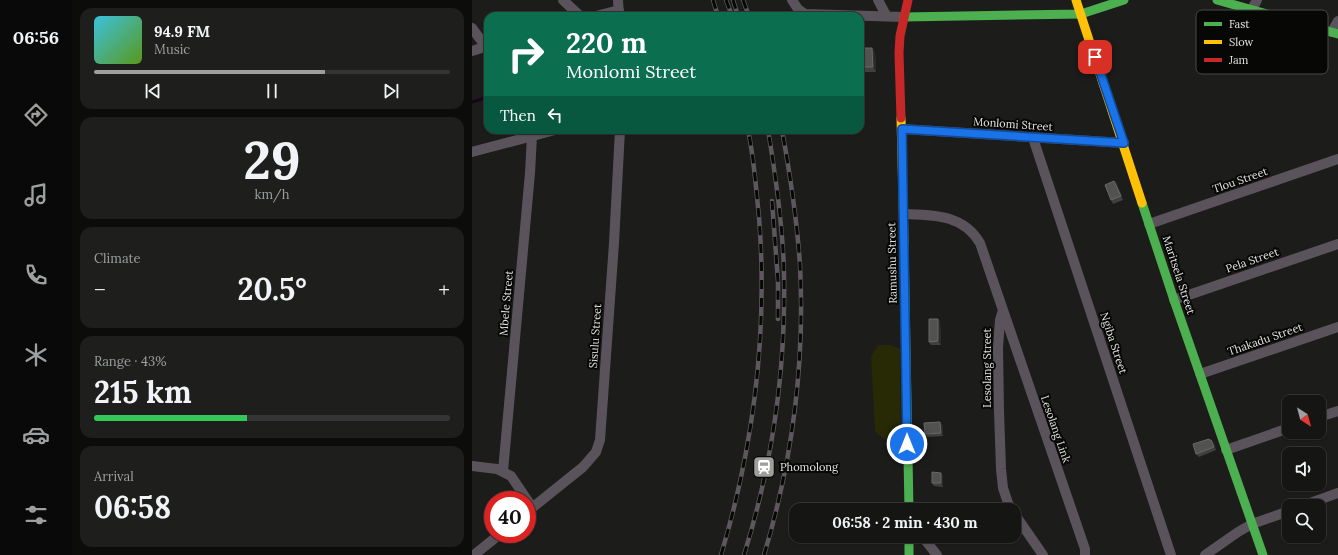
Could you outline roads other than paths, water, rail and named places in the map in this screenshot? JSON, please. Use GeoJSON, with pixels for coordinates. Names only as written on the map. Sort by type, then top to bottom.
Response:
{"type":"FeatureCollection","features":[{"type":"Feature","properties":{"kind":"street"},"geometry":{"type":"LineString","coordinates":[[564,0],[576,12]]}},
{"type":"Feature","properties":{"kind":"street"},"geometry":{"type":"LineString","coordinates":[[792,0],[803,12]]}},
{"type":"Feature","properties":{"kind":"street"},"geometry":{"type":"LineString","coordinates":[[878,0],[886,16]]}},
{"type":"Feature","properties":{"kind":"street","name":"Ramushu Street"},"geometry":{"type":"LineString","coordinates":[[908,0],[900,36],[899,53],[904,214],[909,503]]}},
{"type":"Feature","properties":{"kind":"street","name":"Maritsela Street"},"geometry":{"type":"LineString","coordinates":[[1076,0],[1124,143],[1174,300],[1263,555]]}},
{"type":"Feature","properties":{"kind":"street"},"geometry":{"type":"LineString","coordinates":[[864,15],[904,17],[1081,14],[1124,0]]}},
{"type":"Feature","properties":{"kind":"street"},"geometry":{"type":"LineString","coordinates":[[1217,0],[1255,10]]}},
{"type":"Feature","properties":{"kind":"street"},"geometry":{"type":"LineString","coordinates":[[1252,9],[1257,0]]}},
{"type":"Feature","properties":{"kind":"street"},"geometry":{"type":"LineString","coordinates":[[609,12],[619,9]]}},
{"type":"Feature","properties":{"kind":"street"},"geometry":{"type":"LineString","coordinates":[[1335,33],[1338,20]]}},
{"type":"Feature","properties":{"kind":"street"},"geometry":{"type":"LineString","coordinates":[[472,28],[484,42]]}},
{"type":"Feature","properties":{"kind":"street"},"geometry":{"type":"LineString","coordinates":[[472,51],[484,47]]}},
{"type":"Feature","properties":{"kind":"street","name":"Monlomi Street"},"geometry":{"type":"LineString","coordinates":[[902,129],[1124,143]]}},
{"type":"Feature","properties":{"kind":"street"},"geometry":{"type":"LineString","coordinates":[[472,152],[540,134]]}},
{"type":"Feature","properties":{"kind":"street","name":"Sisulu Street"},"geometry":{"type":"LineString","coordinates":[[536,504],[592,459],[600,440],[614,243],[620,134]]}},
{"type":"Feature","properties":{"kind":"street","name":"Mbele Street"},"geometry":{"type":"LineString","coordinates":[[503,471],[532,136]]}},
{"type":"Feature","properties":{"kind":"street","name":"Ngiba Street"},"geometry":{"type":"LineString","coordinates":[[1033,138],[1171,555]]}},
{"type":"Feature","properties":{"kind":"street","name":"Tlou Street"},"geometry":{"type":"LineString","coordinates":[[1149,224],[1338,159]]}},
{"type":"Feature","properties":{"kind":"street","name":"Lesolang Street"},"geometry":{"type":"LineString","coordinates":[[904,214],[952,219],[961,223],[972,232],[980,243],[984,252],[1003,310],[1000,320],[998,348],[1000,447],[1003,488],[1008,503]]}},
{"type":"Feature","properties":{"kind":"street","name":"Pela Street"},"geometry":{"type":"LineString","coordinates":[[1174,300],[1338,244]]}},
{"type":"Feature","properties":{"kind":"street","name":"Lesolang Link"},"geometry":{"type":"LineString","coordinates":[[1003,310],[1085,549],[1085,555]]}},
{"type":"Feature","properties":{"kind":"street","name":"Thakadu Street"},"geometry":{"type":"LineString","coordinates":[[1200,374],[1338,327]]}},
{"type":"Feature","properties":{"kind":"street"},"geometry":{"type":"LineString","coordinates":[[1326,415],[1338,411]]}},
{"type":"Feature","properties":{"kind":"street"},"geometry":{"type":"LineString","coordinates":[[1226,450],[1282,430]]}},
{"type":"Feature","properties":{"kind":"street"},"geometry":{"type":"LineString","coordinates":[[472,466],[503,471],[511,476],[521,491]]}},
{"type":"Feature","properties":{"kind":"street"},"geometry":{"type":"LineString","coordinates":[[1323,499],[1338,494]]}},
{"type":"Feature","properties":{"kind":"street"},"geometry":{"type":"LineString","coordinates":[[1205,555],[1252,524],[1282,513]]}},
{"type":"Feature","properties":{"kind":"street"},"geometry":{"type":"LineString","coordinates":[[1021,523],[1043,555]]}},
{"type":"Feature","properties":{"kind":"street"},"geometry":{"type":"LineString","coordinates":[[474,555],[489,543]]}},
{"type":"Feature","properties":{"kind":"street"},"geometry":{"type":"LineString","coordinates":[[909,543],[909,555]]}},
{"type":"Feature","properties":{"kind":"street"},"geometry":{"type":"LineString","coordinates":[[928,543],[937,555]]}},
{"type":"Feature","properties":{"kind":"waterway"},"geometry":{"type":"LineString","coordinates":[[472,102],[484,98]]}},
{"type":"Feature","properties":{"kind":"railway"},"geometry":{"type":"LineString","coordinates":[[713,0],[717,12]]}},
{"type":"Feature","properties":{"kind":"railway"},"geometry":{"type":"LineString","coordinates":[[726,0],[730,12]]}},
{"type":"Feature","properties":{"kind":"railway"},"geometry":{"type":"LineString","coordinates":[[733,0],[737,12]]}},
{"type":"Feature","properties":{"kind":"railway"},"geometry":{"type":"LineString","coordinates":[[743,0],[748,12]]}},
{"type":"Feature","properties":{"kind":"railway"},"geometry":{"type":"LineString","coordinates":[[721,555],[742,472],[750,430],[760,345],[762,303],[759,217],[749,134]]}},
{"type":"Feature","properties":{"kind":"railway"},"geometry":{"type":"LineString","coordinates":[[744,555],[754,521],[769,452],[780,381],[783,345],[784,274],[781,220],[769,134]]}},
{"type":"Feature","properties":{"kind":"railway"},"geometry":{"type":"LineString","coordinates":[[764,555],[774,520],[789,448],[798,375],[800,338],[801,301],[799,248],[793,197],[783,134]]}},
{"type":"Feature","properties":{"kind":"railway"},"geometry":{"type":"LineString","coordinates":[[772,201],[778,281],[778,319]]}},
{"type":"Feature","properties":{"kind":"place","name":"Phomolong"},"geometry":{"type":"Point","coordinates":[764,467]}}]}
